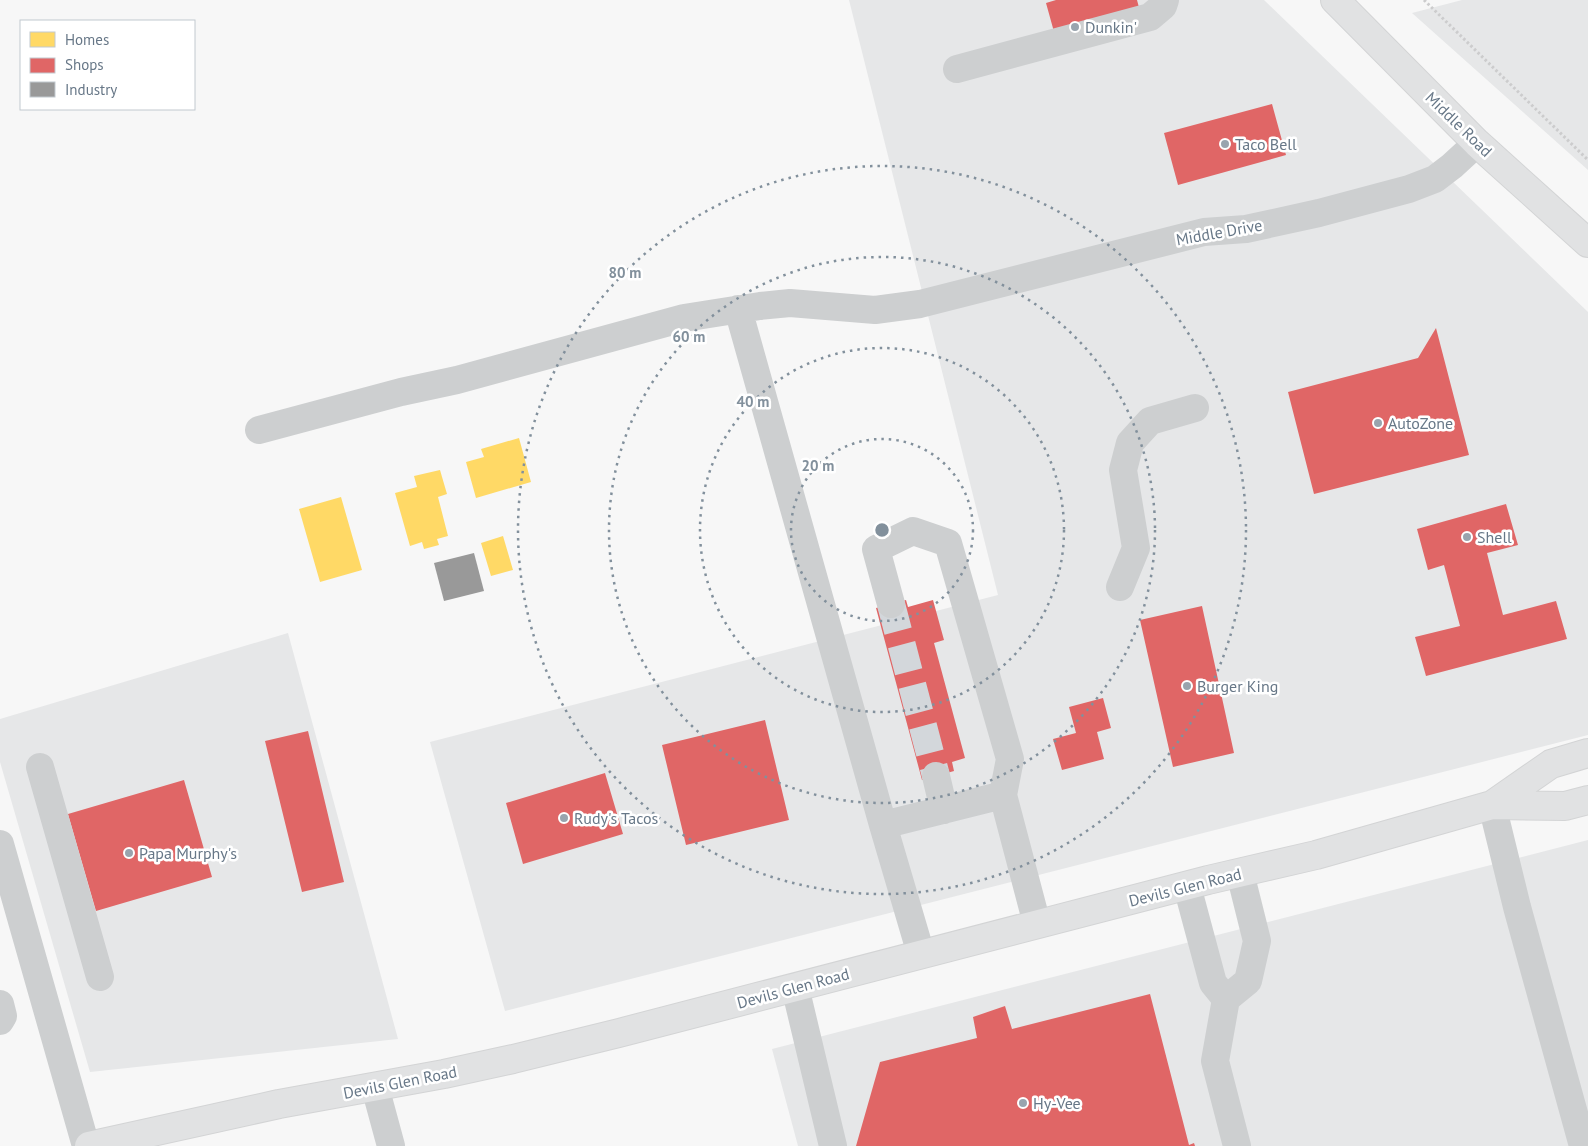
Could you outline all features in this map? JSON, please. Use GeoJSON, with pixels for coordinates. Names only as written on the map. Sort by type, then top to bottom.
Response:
{"type":"FeatureCollection","features":[{"type":"Feature","properties":{"kind":"main road","name":"Middle Road"},"geometry":{"type":"LineString","coordinates":[[1335,0],[1477,143],[1587,240]]}},
{"type":"Feature","properties":{"kind":"main road","name":"Devils Glen Road"},"geometry":{"type":"LineString","coordinates":[[1492,805],[1551,764],[1588,753]]}},
{"type":"Feature","properties":{"kind":"main road","name":"Devils Glen Road"},"geometry":{"type":"LineString","coordinates":[[88,1146],[279,1104],[513,1060],[1037,924],[1316,854],[1492,805],[1564,806],[1588,800]]}},
{"type":"Feature","properties":{"kind":"street"},"geometry":{"type":"LineString","coordinates":[[957,69],[1150,17],[1163,6],[1165,0]]}},
{"type":"Feature","properties":{"kind":"street","name":"Middle Drive"},"geometry":{"type":"LineString","coordinates":[[259,430],[401,392],[457,380],[684,318],[790,303],[875,310],[920,304],[1204,232],[1246,229],[1320,213],[1409,189],[1435,179],[1477,143]]}},
{"type":"Feature","properties":{"kind":"street"},"geometry":{"type":"LineString","coordinates":[[738,309],[921,954]]}},
{"type":"Feature","properties":{"kind":"street"},"geometry":{"type":"LineString","coordinates":[[1120,587],[1136,548],[1123,470],[1130,443],[1150,421],[1195,408]]}},
{"type":"Feature","properties":{"kind":"street"},"geometry":{"type":"LineString","coordinates":[[891,604],[876,549],[913,531],[948,543],[1010,760],[1003,795],[1037,924]]}},
{"type":"Feature","properties":{"kind":"street"},"geometry":{"type":"LineString","coordinates":[[40,767],[100,977]]}},
{"type":"Feature","properties":{"kind":"street"},"geometry":{"type":"LineString","coordinates":[[936,776],[944,810]]}},
{"type":"Feature","properties":{"kind":"street"},"geometry":{"type":"LineString","coordinates":[[883,825],[1003,795]]}},
{"type":"Feature","properties":{"kind":"street"},"geometry":{"type":"LineString","coordinates":[[1492,805],[1583,1146]]}},
{"type":"Feature","properties":{"kind":"street"},"geometry":{"type":"LineString","coordinates":[[0,844],[88,1146]]}},
{"type":"Feature","properties":{"kind":"street"},"geometry":{"type":"LineString","coordinates":[[1237,1146],[1215,1060],[1226,999],[1248,981],[1257,941],[1240,873]]}},
{"type":"Feature","properties":{"kind":"street"},"geometry":{"type":"LineString","coordinates":[[1187,886],[1213,983],[1226,999]]}},
{"type":"Feature","properties":{"kind":"street"},"geometry":{"type":"LineString","coordinates":[[794,988],[833,1146]]}},
{"type":"Feature","properties":{"kind":"street"},"geometry":{"type":"LineString","coordinates":[[0,1004],[3,1016],[0,1021]]}},
{"type":"Feature","properties":{"kind":"street"},"geometry":{"type":"LineString","coordinates":[[375,1087],[391,1146]]}},
{"type":"Feature","properties":{"kind":"path"},"geometry":{"type":"LineString","coordinates":[[1424,0],[1588,160]]}},
{"type":"Feature","properties":{"kind":"shaded area"},"geometry":{"type":"Polygon","coordinates":[[[849,0],[1264,0],[1588,312],[1588,735],[505,1011],[430,742],[998,595],[849,0]]]}},
{"type":"Feature","properties":{"kind":"shaded area"},"geometry":{"type":"Polygon","coordinates":[[[1462,0],[1588,0],[1588,170],[1412,13],[1462,0]]]}},
{"type":"Feature","properties":{"kind":"shaded area"},"geometry":{"type":"Polygon","coordinates":[[[288,633],[398,1039],[90,1072],[0,762],[0,719],[288,633]]]}},
{"type":"Feature","properties":{"kind":"shaded area"},"geometry":{"type":"Polygon","coordinates":[[[1588,840],[1588,1146],[798,1146],[772,1049],[1588,840]]]}},
{"type":"Feature","properties":{"kind":"building: Homes"},"geometry":{"type":"Polygon","coordinates":[[[519,438],[531,482],[476,498],[466,462],[484,457],[481,449],[519,438]]]}},
{"type":"Feature","properties":{"kind":"building: Homes"},"geometry":{"type":"Polygon","coordinates":[[[440,470],[447,494],[438,497],[448,536],[437,539],[439,545],[424,549],[422,542],[410,546],[395,493],[417,487],[414,476],[440,470]]]}},
{"type":"Feature","properties":{"kind":"building: Homes"},"geometry":{"type":"Polygon","coordinates":[[[341,497],[362,570],[320,582],[299,509],[341,497]]]}},
{"type":"Feature","properties":{"kind":"building: Homes"},"geometry":{"type":"Polygon","coordinates":[[[503,536],[513,570],[491,576],[481,543],[503,536]]]}},
{"type":"Feature","properties":{"kind":"building: Shops","name":"Dunkin'"},"geometry":{"type":"Polygon","coordinates":[[[1056,0],[1137,0],[1141,15],[1056,39],[1046,3],[1056,0]]]}},
{"type":"Feature","properties":{"kind":"building: Shops","name":"Taco Bell"},"geometry":{"type":"Polygon","coordinates":[[[1272,104],[1286,155],[1178,185],[1164,133],[1272,104]]]}},
{"type":"Feature","properties":{"kind":"building: Shops","name":"AutoZone"},"geometry":{"type":"Polygon","coordinates":[[[1436,328],[1469,455],[1314,494],[1288,392],[1418,358],[1436,328]]]}},
{"type":"Feature","properties":{"kind":"building: Shops","name":"Shell"},"geometry":{"type":"Polygon","coordinates":[[[1506,504],[1518,545],[1487,553],[1503,615],[1556,601],[1567,639],[1426,676],[1415,637],[1460,626],[1444,565],[1428,570],[1417,529],[1506,504]]]}},
{"type":"Feature","properties":{"kind":"building: Shops"},"geometry":{"type":"Polygon","coordinates":[[[906,600],[908,607],[933,600],[944,640],[934,643],[965,758],[952,762],[954,771],[922,780],[876,608],[906,600]]]}},
{"type":"Feature","properties":{"kind":"building: Shops","name":"Burger King"},"geometry":{"type":"Polygon","coordinates":[[[1202,606],[1234,753],[1173,767],[1140,620],[1202,606]]]}},
{"type":"Feature","properties":{"kind":"building: Shops"},"geometry":{"type":"Polygon","coordinates":[[[1103,698],[1111,728],[1097,732],[1104,759],[1062,770],[1053,739],[1076,733],[1069,707],[1103,698]]]}},
{"type":"Feature","properties":{"kind":"building: Shops"},"geometry":{"type":"Polygon","coordinates":[[[765,720],[789,820],[686,845],[662,745],[765,720]]]}},
{"type":"Feature","properties":{"kind":"building: Shops"},"geometry":{"type":"Polygon","coordinates":[[[308,731],[344,882],[302,892],[265,741],[308,731]]]}},
{"type":"Feature","properties":{"kind":"building: Shops","name":"Rudy's Tacos"},"geometry":{"type":"Polygon","coordinates":[[[605,773],[623,834],[523,864],[506,803],[605,773]]]}},
{"type":"Feature","properties":{"kind":"building: Shops"},"geometry":{"type":"Polygon","coordinates":[[[184,780],[212,877],[96,911],[68,814],[184,780]]]}},
{"type":"Feature","properties":{"kind":"building: Shops","name":"Hy-Vee"},"geometry":{"type":"Polygon","coordinates":[[[1150,994],[1189,1145],[1194,1143],[1195,1146],[856,1146],[880,1062],[977,1038],[973,1017],[1005,1006],[1012,1029],[1150,994]]]}},
{"type":"Feature","properties":{"kind":"building: Industry"},"geometry":{"type":"Polygon","coordinates":[[[474,553],[484,591],[444,601],[434,563],[474,553]]]}},
{"type":"Feature","properties":{"kind":"tunnel"},"geometry":{"type":"LineString","coordinates":[[891,604],[936,776]]}},
{"type":"Feature","properties":{"kind":"place","name":"Dunkin'"},"geometry":{"type":"Point","coordinates":[1075,27]}},
{"type":"Feature","properties":{"kind":"place","name":"Taco Bell"},"geometry":{"type":"Point","coordinates":[1225,144]}},
{"type":"Feature","properties":{"kind":"place","name":"AutoZone"},"geometry":{"type":"Point","coordinates":[1378,423]}},
{"type":"Feature","properties":{"kind":"place","name":"Shell"},"geometry":{"type":"Point","coordinates":[1467,537]}},
{"type":"Feature","properties":{"kind":"place","name":"Burger King"},"geometry":{"type":"Point","coordinates":[1187,686]}},
{"type":"Feature","properties":{"kind":"place","name":"Rudy's Tacos"},"geometry":{"type":"Point","coordinates":[564,818]}},
{"type":"Feature","properties":{"kind":"place","name":"Papa Murphy's"},"geometry":{"type":"Point","coordinates":[129,853]}},
{"type":"Feature","properties":{"kind":"place","name":"Hy-Vee"},"geometry":{"type":"Point","coordinates":[1023,1103]}}]}
